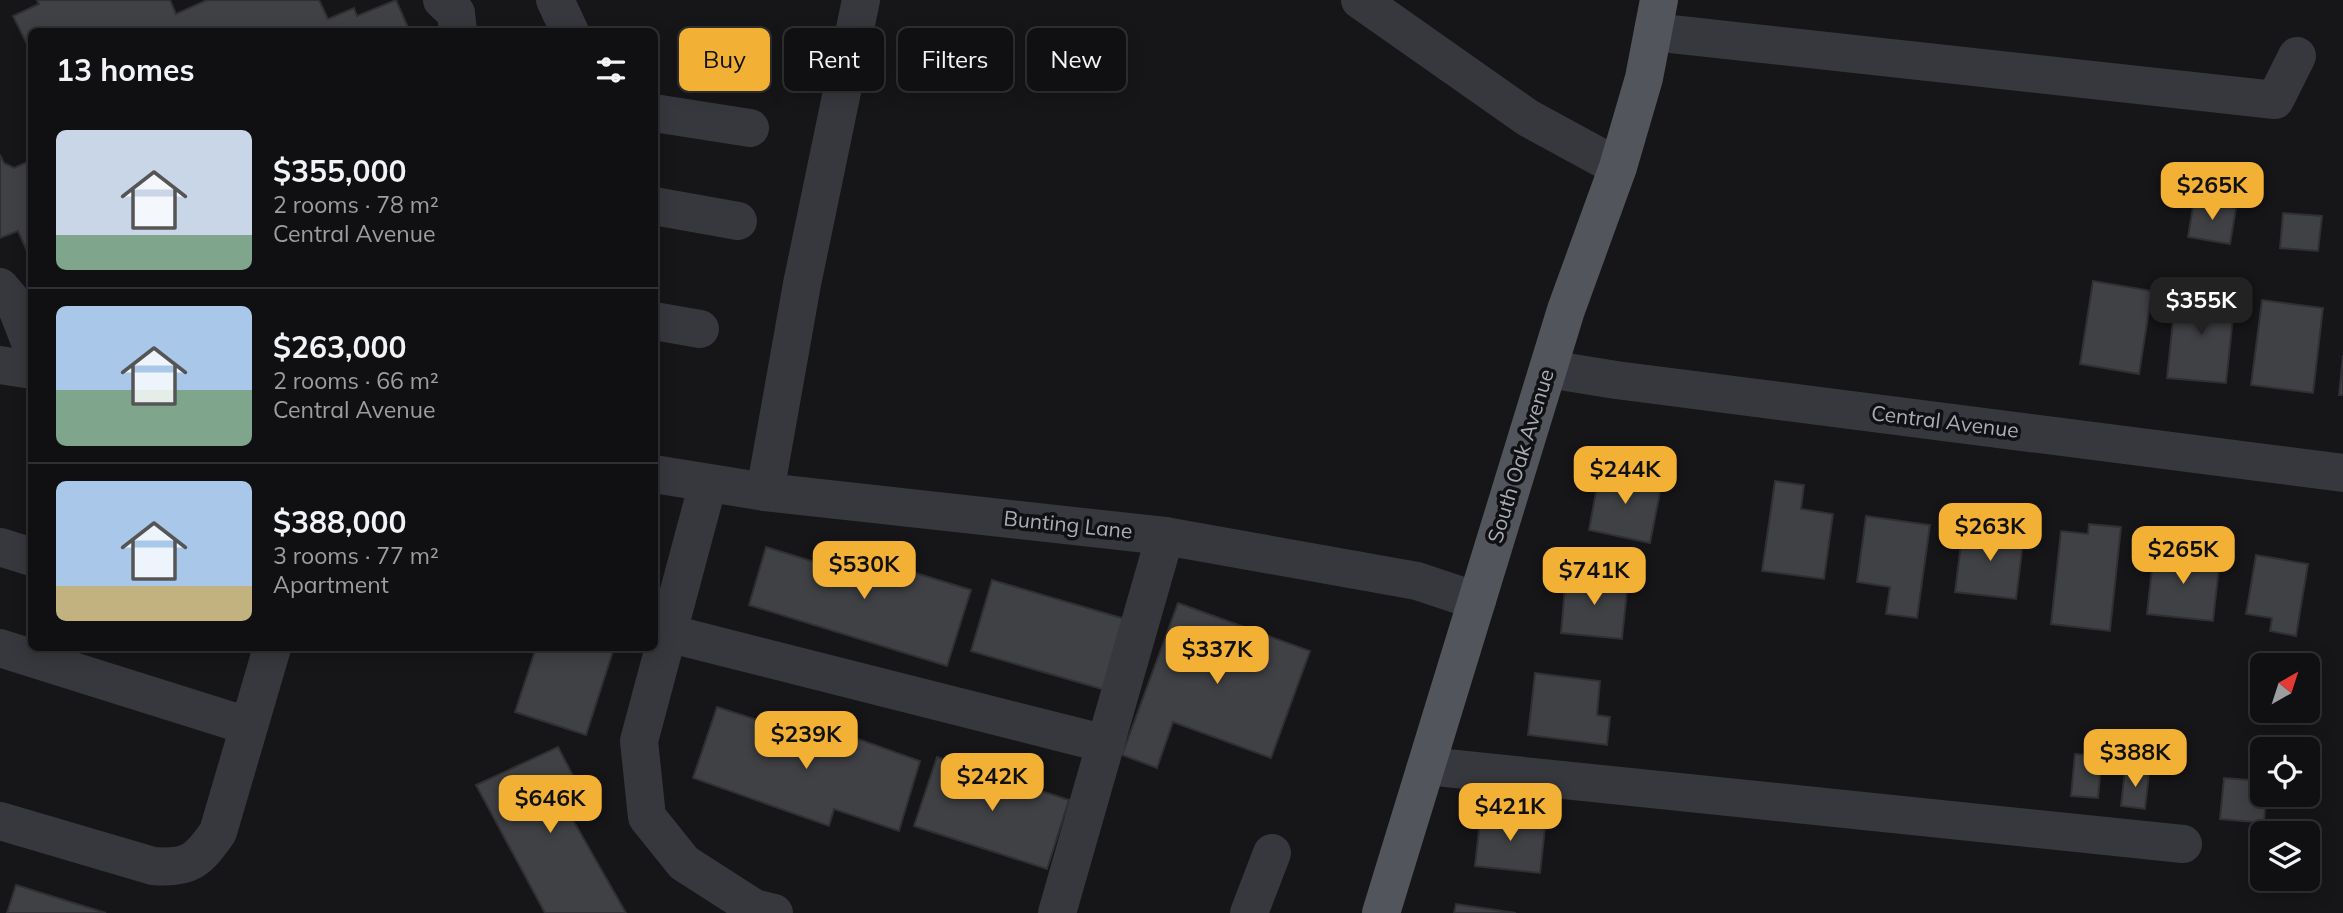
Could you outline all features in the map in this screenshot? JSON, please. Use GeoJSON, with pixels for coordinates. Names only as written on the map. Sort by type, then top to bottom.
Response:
{"type":"FeatureCollection","features":[{"type":"Feature","properties":{"kind":"main road","name":"South Oak Avenue"},"geometry":{"type":"LineString","coordinates":[[1381,913],[1566,310],[1618,167],[1644,78],[1656,16]]}},
{"type":"Feature","properties":{"kind":"street"},"geometry":{"type":"LineString","coordinates":[[442,0],[456,13],[458,28]]}},
{"type":"Feature","properties":{"kind":"street"},"geometry":{"type":"LineString","coordinates":[[555,0],[568,28]]}},
{"type":"Feature","properties":{"kind":"street"},"geometry":{"type":"LineString","coordinates":[[765,492],[802,284],[861,0]]}},
{"type":"Feature","properties":{"kind":"street"},"geometry":{"type":"LineString","coordinates":[[1360,0],[1528,118],[1618,167]]}},
{"type":"Feature","properties":{"kind":"street"},"geometry":{"type":"LineString","coordinates":[[1656,16],[2275,100],[2297,56]]}},
{"type":"Feature","properties":{"kind":"street"},"geometry":{"type":"LineString","coordinates":[[658,114],[750,128]]}},
{"type":"Feature","properties":{"kind":"street"},"geometry":{"type":"LineString","coordinates":[[658,207],[738,221]]}},
{"type":"Feature","properties":{"kind":"street"},"geometry":{"type":"LineString","coordinates":[[0,287],[16,306],[28,337]]}},
{"type":"Feature","properties":{"kind":"street"},"geometry":{"type":"LineString","coordinates":[[658,321],[700,329]]}},
{"type":"Feature","properties":{"kind":"street"},"geometry":{"type":"LineString","coordinates":[[0,365],[28,369]]}},
{"type":"Feature","properties":{"kind":"street","name":"Central Avenue"},"geometry":{"type":"LineString","coordinates":[[1548,369],[2343,473]]}},
{"type":"Feature","properties":{"kind":"street","name":"Bunting Lane"},"geometry":{"type":"LineString","coordinates":[[658,475],[765,492],[1165,536],[1417,581],[1476,601]]}},
{"type":"Feature","properties":{"kind":"street"},"geometry":{"type":"LineString","coordinates":[[708,482],[639,741],[647,817],[684,863],[754,908],[774,913]]}},
{"type":"Feature","properties":{"kind":"street"},"geometry":{"type":"LineString","coordinates":[[1057,913],[1165,536]]}},
{"type":"Feature","properties":{"kind":"street"},"geometry":{"type":"LineString","coordinates":[[0,547],[28,555]]}},
{"type":"Feature","properties":{"kind":"street"},"geometry":{"type":"LineString","coordinates":[[667,633],[1106,744]]}},
{"type":"Feature","properties":{"kind":"street"},"geometry":{"type":"LineString","coordinates":[[0,648],[248,726]]}},
{"type":"Feature","properties":{"kind":"street"},"geometry":{"type":"LineString","coordinates":[[0,821],[153,866],[175,868],[194,860],[208,847],[218,832],[271,651]]}},
{"type":"Feature","properties":{"kind":"street"},"geometry":{"type":"LineString","coordinates":[[1427,766],[2183,844]]}},
{"type":"Feature","properties":{"kind":"street"},"geometry":{"type":"LineString","coordinates":[[1249,913],[1272,853]]}},
{"type":"Feature","properties":{"kind":"building"},"geometry":{"type":"Polygon","coordinates":[[[37,0],[170,0],[176,14],[207,0],[319,0],[328,19],[354,8],[357,16],[396,0],[408,28],[28,28],[26,42],[13,16],[39,4],[37,0]]]}},
{"type":"Feature","properties":{"kind":"building"},"geometry":{"type":"Polygon","coordinates":[[[0,155],[4,163],[14,168],[28,162],[28,253],[18,231],[0,238],[0,155]]]}},
{"type":"Feature","properties":{"kind":"building"},"geometry":{"type":"Polygon","coordinates":[[[2194,201],[2236,208],[2230,244],[2188,237],[2194,201]]]}},
{"type":"Feature","properties":{"kind":"building"},"geometry":{"type":"Polygon","coordinates":[[[2283,213],[2322,216],[2318,251],[2280,248],[2283,213]]]}},
{"type":"Feature","properties":{"kind":"building"},"geometry":{"type":"Polygon","coordinates":[[[2093,281],[2152,291],[2139,374],[2080,364],[2093,281]]]}},
{"type":"Feature","properties":{"kind":"building"},"geometry":{"type":"Polygon","coordinates":[[[2176,291],[2235,298],[2226,383],[2167,378],[2176,291]]]}},
{"type":"Feature","properties":{"kind":"building"},"geometry":{"type":"Polygon","coordinates":[[[2262,300],[2323,308],[2313,393],[2251,385],[2262,300]]]}},
{"type":"Feature","properties":{"kind":"building"},"geometry":{"type":"Polygon","coordinates":[[[2343,355],[2343,395],[2339,395],[2343,355]]]}},
{"type":"Feature","properties":{"kind":"building"},"geometry":{"type":"Polygon","coordinates":[[[1600,470],[1662,482],[1650,543],[1589,530],[1600,470]]]}},
{"type":"Feature","properties":{"kind":"building"},"geometry":{"type":"Polygon","coordinates":[[[1775,481],[1804,485],[1801,509],[1833,514],[1824,579],[1762,571],[1775,481]]]}},
{"type":"Feature","properties":{"kind":"building"},"geometry":{"type":"Polygon","coordinates":[[[1866,516],[1930,525],[1917,618],[1886,614],[1890,587],[1857,582],[1866,516]]]}},
{"type":"Feature","properties":{"kind":"building"},"geometry":{"type":"Polygon","coordinates":[[[2089,524],[2121,527],[2110,631],[2051,624],[2061,531],[2088,534],[2089,524]]]}},
{"type":"Feature","properties":{"kind":"building"},"geometry":{"type":"Polygon","coordinates":[[[1963,528],[2024,535],[2016,599],[1955,592],[1963,528]]]}},
{"type":"Feature","properties":{"kind":"building"},"geometry":{"type":"Polygon","coordinates":[[[766,547],[828,566],[834,548],[971,590],[947,666],[749,605],[766,547]]]}},
{"type":"Feature","properties":{"kind":"building"},"geometry":{"type":"Polygon","coordinates":[[[2154,550],[2220,558],[2213,621],[2147,614],[2154,550]]]}},
{"type":"Feature","properties":{"kind":"building"},"geometry":{"type":"Polygon","coordinates":[[[2256,555],[2308,564],[2296,636],[2270,631],[2272,618],[2246,614],[2256,555]]]}},
{"type":"Feature","properties":{"kind":"building"},"geometry":{"type":"Polygon","coordinates":[[[1566,575],[1628,581],[1622,639],[1561,633],[1566,575]]]}},
{"type":"Feature","properties":{"kind":"building"},"geometry":{"type":"Polygon","coordinates":[[[992,580],[1125,619],[1105,690],[971,651],[992,580]]]}},
{"type":"Feature","properties":{"kind":"building"},"geometry":{"type":"Polygon","coordinates":[[[1178,603],[1310,651],[1271,758],[1173,722],[1157,768],[1122,755],[1178,603]]]}},
{"type":"Feature","properties":{"kind":"building"},"geometry":{"type":"Polygon","coordinates":[[[535,651],[613,651],[586,735],[515,712],[535,651]]]}},
{"type":"Feature","properties":{"kind":"building"},"geometry":{"type":"Polygon","coordinates":[[[1535,673],[1600,681],[1597,715],[1610,717],[1607,745],[1528,735],[1535,673]]]}},
{"type":"Feature","properties":{"kind":"building"},"geometry":{"type":"Polygon","coordinates":[[[717,707],[846,748],[850,736],[920,761],[899,831],[834,809],[829,826],[693,778],[717,707]]]}},
{"type":"Feature","properties":{"kind":"building"},"geometry":{"type":"Polygon","coordinates":[[[558,747],[591,810],[573,820],[626,913],[545,913],[476,785],[558,747]]]}},
{"type":"Feature","properties":{"kind":"building"},"geometry":{"type":"Polygon","coordinates":[[[2075,754],[2102,756],[2098,798],[2071,796],[2075,754]]]}},
{"type":"Feature","properties":{"kind":"building"},"geometry":{"type":"Polygon","coordinates":[[[937,757],[1069,800],[1047,869],[914,826],[937,757]]]}},
{"type":"Feature","properties":{"kind":"building"},"geometry":{"type":"Polygon","coordinates":[[[2125,770],[2149,773],[2145,809],[2121,806],[2125,770]]]}},
{"type":"Feature","properties":{"kind":"building"},"geometry":{"type":"Polygon","coordinates":[[[2224,778],[2250,780],[2250,807],[2265,807],[2264,821],[2220,819],[2224,778]]]}},
{"type":"Feature","properties":{"kind":"building"},"geometry":{"type":"Polygon","coordinates":[[[1481,812],[1546,819],[1540,873],[1475,866],[1481,812]]]}},
{"type":"Feature","properties":{"kind":"building"},"geometry":{"type":"Polygon","coordinates":[[[16,885],[106,913],[7,913],[16,885]]]}},
{"type":"Feature","properties":{"kind":"building"},"geometry":{"type":"Polygon","coordinates":[[[1456,904],[1516,913],[1454,913],[1456,904]]]}}]}
